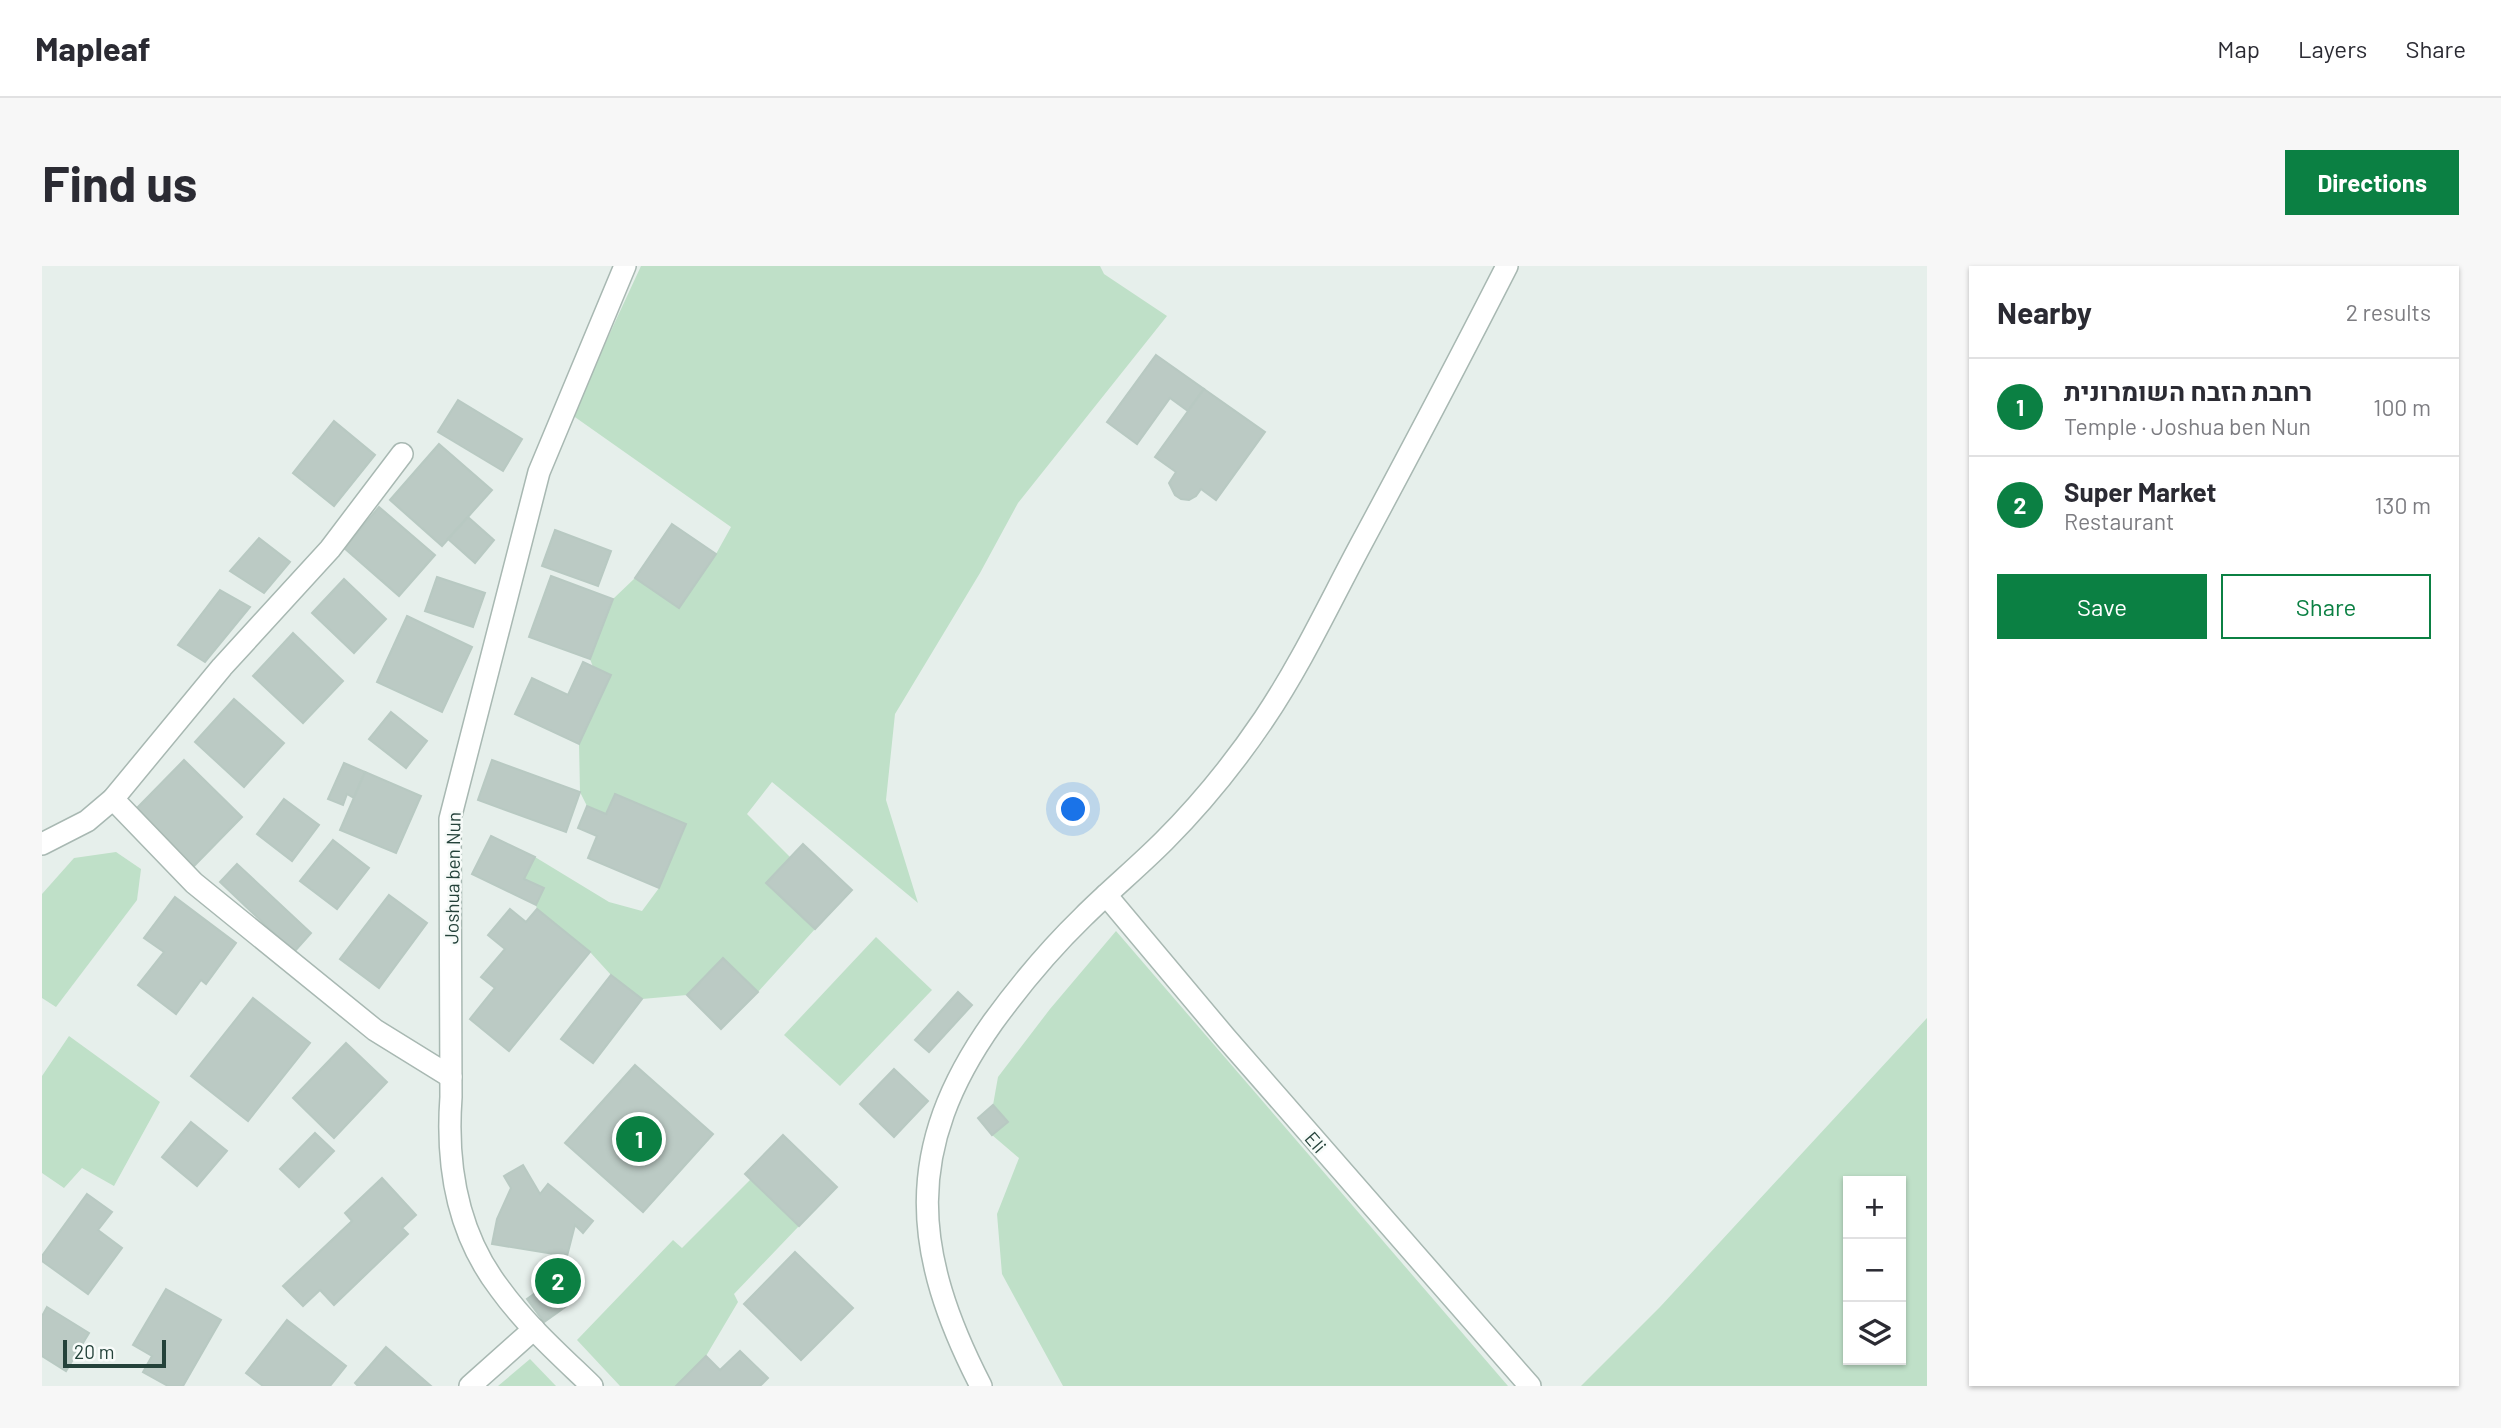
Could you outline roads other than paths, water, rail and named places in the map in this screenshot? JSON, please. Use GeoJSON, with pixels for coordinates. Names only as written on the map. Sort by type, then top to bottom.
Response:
{"type":"FeatureCollection","features":[{"type":"Feature","properties":{"kind":"street","name":"Joshua ben Nun"},"geometry":{"type":"LineString","coordinates":[[592,1386],[534,1329],[498,1288],[467,1229],[456,1197],[448,1130],[451,1077],[450,819],[539,472],[625,266]]}},
{"type":"Feature","properties":{"kind":"street"},"geometry":{"type":"LineString","coordinates":[[981,1386],[946,1308],[932,1256],[927,1203],[930,1163],[938,1127],[952,1090],[1004,1007],[1062,939],[1183,822],[1234,761],[1265,718],[1306,649],[1507,266]]}},
{"type":"Feature","properties":{"kind":"street"},"geometry":{"type":"LineString","coordinates":[[42,844],[87,821],[113,799],[222,667],[330,549],[402,454]]}},
{"type":"Feature","properties":{"kind":"street"},"geometry":{"type":"LineString","coordinates":[[113,799],[194,883],[375,1030],[451,1077]]}},
{"type":"Feature","properties":{"kind":"street","name":"Eli"},"geometry":{"type":"LineString","coordinates":[[1106,895],[1226,1038],[1530,1386]]}},
{"type":"Feature","properties":{"kind":"street"},"geometry":{"type":"LineString","coordinates":[[470,1386],[534,1329]]}},
{"type":"Feature","properties":{"kind":"place","name":"רחבת הזבח השומרונית"},"geometry":{"type":"Point","coordinates":[639,1139]}},
{"type":"Feature","properties":{"kind":"place","name":"Super Market"},"geometry":{"type":"Point","coordinates":[558,1281]}}]}
